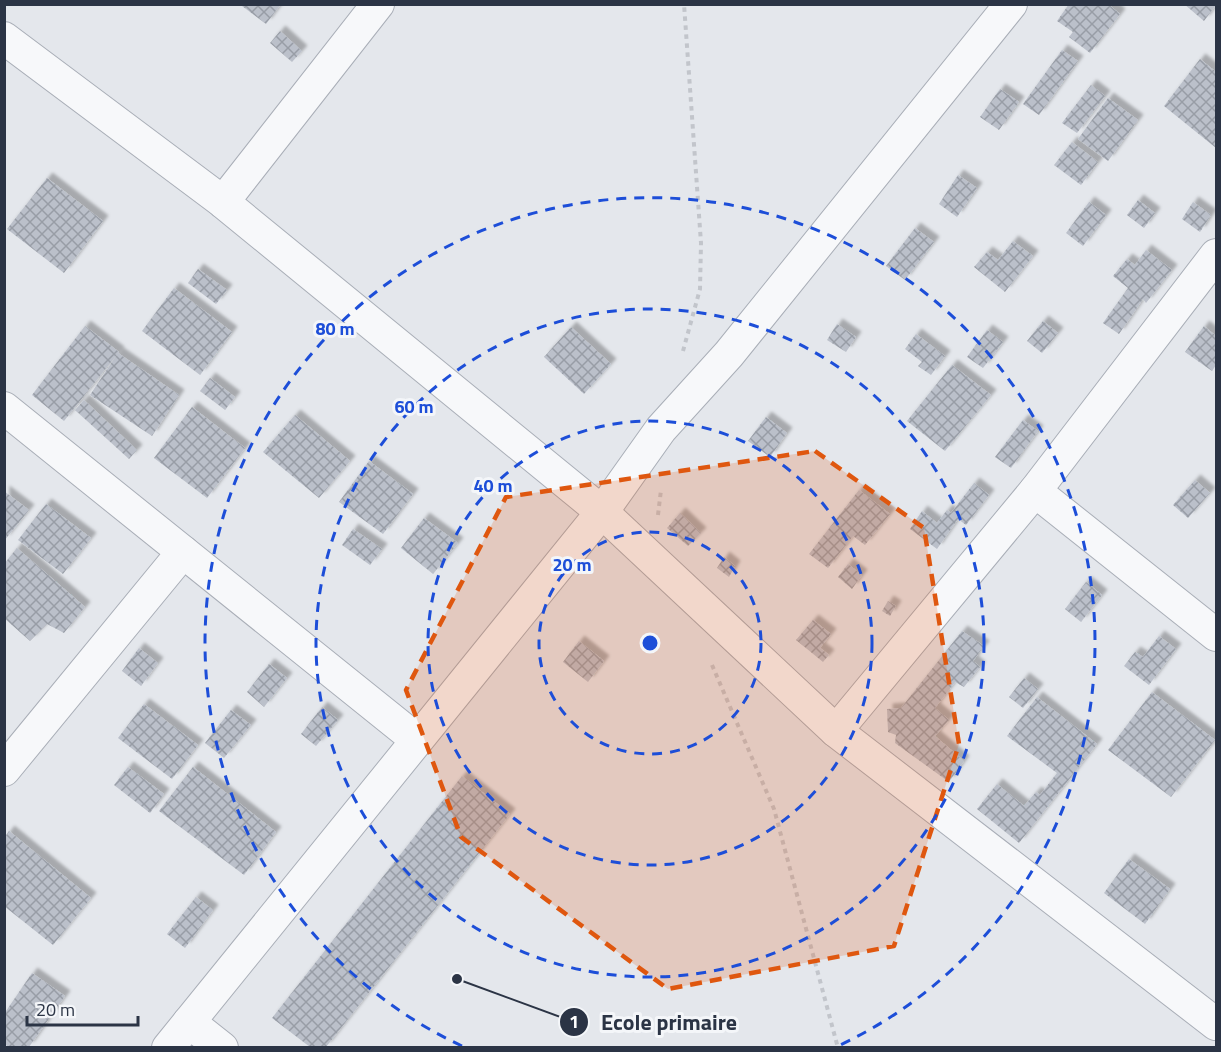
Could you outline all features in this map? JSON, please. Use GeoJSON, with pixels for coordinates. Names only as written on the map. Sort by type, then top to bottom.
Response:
{"type":"FeatureCollection","features":[{"type":"Feature","properties":{"kind":"street"},"geometry":{"type":"LineString","coordinates":[[223,202],[378,4]]}},
{"type":"Feature","properties":{"kind":"street"},"geometry":{"type":"LineString","coordinates":[[168,1047],[603,512],[661,429],[729,354],[1009,6]]}},
{"type":"Feature","properties":{"kind":"street"},"geometry":{"type":"LineString","coordinates":[[4,38],[223,202],[603,512],[836,731],[1216,1024]]}},
{"type":"Feature","properties":{"kind":"street"},"geometry":{"type":"LineString","coordinates":[[836,731],[1035,491],[1216,255]]}},
{"type":"Feature","properties":{"kind":"street"},"geometry":{"type":"LineString","coordinates":[[4,408],[417,740]]}},
{"type":"Feature","properties":{"kind":"street"},"geometry":{"type":"LineString","coordinates":[[1035,491],[1216,635]]}},
{"type":"Feature","properties":{"kind":"street"},"geometry":{"type":"LineString","coordinates":[[4,770],[183,552]]}},
{"type":"Feature","properties":{"kind":"street"},"geometry":{"type":"LineString","coordinates":[[189,1022],[222,1047]]}},
{"type":"Feature","properties":{"kind":"path"},"geometry":{"type":"LineString","coordinates":[[682,354],[700,289],[701,243],[684,4]]}},
{"type":"Feature","properties":{"kind":"path"},"geometry":{"type":"LineString","coordinates":[[658,516],[661,484]]}},
{"type":"Feature","properties":{"kind":"path"},"geometry":{"type":"LineString","coordinates":[[707,655],[774,808],[838,1047]]}},
{"type":"Feature","properties":{"kind":"highlighted area"},"geometry":{"type":"Polygon","coordinates":[[[815,451],[924,528],[959,744],[894,946],[668,989],[461,837],[406,690],[506,497],[815,451]]]}},
{"type":"Feature","properties":{"kind":"building"},"geometry":{"type":"Polygon","coordinates":[[[243,4],[281,4],[266,24],[242,6],[243,4]]]}},
{"type":"Feature","properties":{"kind":"building"},"geometry":{"type":"Polygon","coordinates":[[[1069,4],[1108,4],[1120,14],[1090,53],[1069,37],[1073,32],[1057,21],[1069,4]]]}},
{"type":"Feature","properties":{"kind":"building"},"geometry":{"type":"Polygon","coordinates":[[[1184,4],[1216,4],[1216,5],[1204,21],[1184,4]]]}},
{"type":"Feature","properties":{"kind":"building"},"geometry":{"type":"Polygon","coordinates":[[[280,31],[302,51],[292,62],[270,43],[280,31]]]}},
{"type":"Feature","properties":{"kind":"building"},"geometry":{"type":"Polygon","coordinates":[[[1062,50],[1078,61],[1039,115],[1023,104],[1062,50]]]}},
{"type":"Feature","properties":{"kind":"building"},"geometry":{"type":"Polygon","coordinates":[[[1200,59],[1216,72],[1216,148],[1164,106],[1200,59]]]}},
{"type":"Feature","properties":{"kind":"building"},"geometry":{"type":"Polygon","coordinates":[[[1091,85],[1105,96],[1077,133],[1062,123],[1091,85]]]}},
{"type":"Feature","properties":{"kind":"building"},"geometry":{"type":"Polygon","coordinates":[[[1000,89],[1019,102],[999,130],[980,117],[1000,89]]]}},
{"type":"Feature","properties":{"kind":"building"},"geometry":{"type":"Polygon","coordinates":[[[1108,98],[1138,120],[1108,161],[1078,139],[1108,98]]]}},
{"type":"Feature","properties":{"kind":"building"},"geometry":{"type":"Polygon","coordinates":[[[1072,142],[1098,162],[1081,185],[1054,165],[1072,142]]]}},
{"type":"Feature","properties":{"kind":"building"},"geometry":{"type":"Polygon","coordinates":[[[958,175],[977,188],[957,217],[939,204],[958,175]]]}},
{"type":"Feature","properties":{"kind":"building"},"geometry":{"type":"Polygon","coordinates":[[[47,178],[103,221],[64,273],[7,229],[47,178]]]}},
{"type":"Feature","properties":{"kind":"building"},"geometry":{"type":"Polygon","coordinates":[[[1138,200],[1155,213],[1144,228],[1127,215],[1138,200]]]}},
{"type":"Feature","properties":{"kind":"building"},"geometry":{"type":"Polygon","coordinates":[[[1089,202],[1106,215],[1083,246],[1066,233],[1089,202]]]}},
{"type":"Feature","properties":{"kind":"building"},"geometry":{"type":"Polygon","coordinates":[[[1193,202],[1211,215],[1200,232],[1182,219],[1193,202]]]}},
{"type":"Feature","properties":{"kind":"building"},"geometry":{"type":"Polygon","coordinates":[[[915,228],[934,242],[905,280],[886,266],[915,228]]]}},
{"type":"Feature","properties":{"kind":"building"},"geometry":{"type":"Polygon","coordinates":[[[1013,241],[1033,256],[1005,292],[974,267],[987,252],[998,260],[1013,241]]]}},
{"type":"Feature","properties":{"kind":"building"},"geometry":{"type":"Polygon","coordinates":[[[1146,250],[1172,270],[1146,303],[1143,299],[1119,334],[1103,323],[1128,288],[1113,276],[1127,259],[1135,265],[1146,250]]]}},
{"type":"Feature","properties":{"kind":"building"},"geometry":{"type":"Polygon","coordinates":[[[198,269],[227,290],[216,304],[188,283],[198,269]]]}},
{"type":"Feature","properties":{"kind":"building"},"geometry":{"type":"Polygon","coordinates":[[[174,288],[232,332],[200,375],[142,331],[174,288]]]}},
{"type":"Feature","properties":{"kind":"building"},"geometry":{"type":"Polygon","coordinates":[[[1043,321],[1058,333],[1042,353],[1027,341],[1043,321]]]}},
{"type":"Feature","properties":{"kind":"building"},"geometry":{"type":"Polygon","coordinates":[[[837,324],[856,337],[846,352],[827,340],[837,324]]]}},
{"type":"Feature","properties":{"kind":"building"},"geometry":{"type":"Polygon","coordinates":[[[85,326],[119,352],[64,421],[32,395],[85,326]]]}},
{"type":"Feature","properties":{"kind":"building"},"geometry":{"type":"Polygon","coordinates":[[[1204,326],[1216,336],[1216,365],[1212,371],[1185,352],[1204,326]]]}},
{"type":"Feature","properties":{"kind":"building"},"geometry":{"type":"Polygon","coordinates":[[[571,327],[611,364],[584,394],[544,357],[571,327]]]}},
{"type":"Feature","properties":{"kind":"building"},"geometry":{"type":"Polygon","coordinates":[[[987,330],[1003,342],[983,368],[967,357],[987,330]]]}},
{"type":"Feature","properties":{"kind":"building"},"geometry":{"type":"Polygon","coordinates":[[[916,334],[945,356],[931,375],[918,366],[922,362],[905,349],[916,334]]]}},
{"type":"Feature","properties":{"kind":"building"},"geometry":{"type":"Polygon","coordinates":[[[118,353],[179,395],[152,436],[90,395],[118,353]]]}},
{"type":"Feature","properties":{"kind":"building"},"geometry":{"type":"Polygon","coordinates":[[[952,365],[991,395],[945,451],[907,421],[952,365]]]}},
{"type":"Feature","properties":{"kind":"building"},"geometry":{"type":"Polygon","coordinates":[[[210,378],[235,397],[225,410],[200,391],[210,378]]]}},
{"type":"Feature","properties":{"kind":"building"},"geometry":{"type":"Polygon","coordinates":[[[84,400],[137,450],[129,459],[75,410],[84,400]]]}},
{"type":"Feature","properties":{"kind":"building"},"geometry":{"type":"Polygon","coordinates":[[[192,407],[245,448],[207,498],[154,458],[192,407]]]}},
{"type":"Feature","properties":{"kind":"building"},"geometry":{"type":"Polygon","coordinates":[[[295,415],[350,461],[319,498],[263,452],[295,415]]]}},
{"type":"Feature","properties":{"kind":"building"},"geometry":{"type":"Polygon","coordinates":[[[766,417],[787,433],[770,457],[748,441],[766,417]]]}},
{"type":"Feature","properties":{"kind":"building"},"geometry":{"type":"Polygon","coordinates":[[[1023,420],[1038,431],[1011,468],[995,457],[1023,420]]]}},
{"type":"Feature","properties":{"kind":"building"},"geometry":{"type":"Polygon","coordinates":[[[369,461],[413,494],[383,534],[339,502],[369,461]]]}},
{"type":"Feature","properties":{"kind":"building"},"geometry":{"type":"Polygon","coordinates":[[[1195,480],[1210,493],[1188,518],[1173,505],[1195,480]]]}},
{"type":"Feature","properties":{"kind":"building"},"geometry":{"type":"Polygon","coordinates":[[[974,483],[989,495],[966,525],[958,519],[937,549],[910,529],[922,511],[937,523],[947,510],[951,513],[974,483]]]}},
{"type":"Feature","properties":{"kind":"building"},"geometry":{"type":"Polygon","coordinates":[[[859,490],[890,514],[865,545],[853,536],[828,568],[809,554],[859,490]]]}},
{"type":"Feature","properties":{"kind":"building"},"geometry":{"type":"Polygon","coordinates":[[[4,491],[29,510],[4,541],[4,491]]]}},
{"type":"Feature","properties":{"kind":"building"},"geometry":{"type":"Polygon","coordinates":[[[46,504],[91,538],[63,574],[18,540],[46,504]]]}},
{"type":"Feature","properties":{"kind":"building"},"geometry":{"type":"Polygon","coordinates":[[[680,513],[701,533],[688,546],[667,528],[680,513]]]}},
{"type":"Feature","properties":{"kind":"building"},"geometry":{"type":"Polygon","coordinates":[[[424,518],[458,543],[433,574],[401,548],[424,518]]]}},
{"type":"Feature","properties":{"kind":"building"},"geometry":{"type":"Polygon","coordinates":[[[353,529],[382,549],[370,565],[342,545],[353,529]]]}},
{"type":"Feature","properties":{"kind":"building"},"geometry":{"type":"Polygon","coordinates":[[[17,548],[85,607],[64,633],[47,624],[30,641],[4,618],[4,564],[17,548]]]}},
{"type":"Feature","properties":{"kind":"building"},"geometry":{"type":"Polygon","coordinates":[[[724,557],[735,566],[729,577],[717,568],[724,557]]]}},
{"type":"Feature","properties":{"kind":"building"},"geometry":{"type":"Polygon","coordinates":[[[848,564],[862,575],[852,589],[838,577],[848,564]]]}},
{"type":"Feature","properties":{"kind":"building"},"geometry":{"type":"Polygon","coordinates":[[[1086,582],[1102,595],[1081,622],[1065,609],[1086,582]]]}},
{"type":"Feature","properties":{"kind":"building"},"geometry":{"type":"Polygon","coordinates":[[[888,601],[896,606],[890,616],[882,611],[888,601]]]}},
{"type":"Feature","properties":{"kind":"building"},"geometry":{"type":"Polygon","coordinates":[[[813,620],[831,634],[820,648],[829,655],[823,662],[796,640],[813,620]]]}},
{"type":"Feature","properties":{"kind":"building"},"geometry":{"type":"Polygon","coordinates":[[[962,631],[984,646],[973,661],[980,667],[964,687],[955,682],[935,708],[949,720],[935,736],[964,761],[949,782],[895,743],[896,735],[888,732],[887,709],[901,708],[962,631]]]}},
{"type":"Feature","properties":{"kind":"building"},"geometry":{"type":"Polygon","coordinates":[[[1159,636],[1176,649],[1149,685],[1124,666],[1135,652],[1143,657],[1159,636]]]}},
{"type":"Feature","properties":{"kind":"building"},"geometry":{"type":"Polygon","coordinates":[[[579,641],[604,661],[588,682],[563,662],[579,641]]]}},
{"type":"Feature","properties":{"kind":"building"},"geometry":{"type":"Polygon","coordinates":[[[139,648],[158,663],[141,686],[122,671],[139,648]]]}},
{"type":"Feature","properties":{"kind":"building"},"geometry":{"type":"Polygon","coordinates":[[[269,664],[287,678],[264,707],[247,692],[269,664]]]}},
{"type":"Feature","properties":{"kind":"building"},"geometry":{"type":"Polygon","coordinates":[[[1024,678],[1038,689],[1023,708],[1009,697],[1024,678]]]}},
{"type":"Feature","properties":{"kind":"building"},"geometry":{"type":"Polygon","coordinates":[[[1152,692],[1215,740],[1171,797],[1108,750],[1152,692]]]}},
{"type":"Feature","properties":{"kind":"building"},"geometry":{"type":"Polygon","coordinates":[[[1037,697],[1097,744],[1019,843],[977,809],[997,784],[1024,806],[1036,792],[1040,795],[1057,773],[1007,736],[1037,697]]]}},
{"type":"Feature","properties":{"kind":"building"},"geometry":{"type":"Polygon","coordinates":[[[144,704],[198,745],[172,779],[118,738],[144,704]]]}},
{"type":"Feature","properties":{"kind":"building"},"geometry":{"type":"Polygon","coordinates":[[[322,707],[338,720],[316,746],[301,734],[322,707]]]}},
{"type":"Feature","properties":{"kind":"building"},"geometry":{"type":"Polygon","coordinates":[[[231,710],[251,725],[224,758],[205,743],[231,710]]]}},
{"type":"Feature","properties":{"kind":"building"},"geometry":{"type":"Polygon","coordinates":[[[128,767],[164,794],[150,813],[114,785],[128,767]]]}},
{"type":"Feature","properties":{"kind":"building"},"geometry":{"type":"Polygon","coordinates":[[[193,767],[276,832],[244,875],[159,811],[193,767]]]}},
{"type":"Feature","properties":{"kind":"building"},"geometry":{"type":"Polygon","coordinates":[[[462,776],[510,814],[326,1047],[310,1047],[272,1018],[462,776]]]}},
{"type":"Feature","properties":{"kind":"building"},"geometry":{"type":"Polygon","coordinates":[[[9,831],[91,898],[53,945],[4,906],[4,838],[9,831]]]}},
{"type":"Feature","properties":{"kind":"building"},"geometry":{"type":"Polygon","coordinates":[[[1129,859],[1170,889],[1145,924],[1104,893],[1129,859]]]}},
{"type":"Feature","properties":{"kind":"building"},"geometry":{"type":"Polygon","coordinates":[[[196,897],[213,910],[185,948],[167,934],[196,897]]]}},
{"type":"Feature","properties":{"kind":"building"},"geometry":{"type":"Polygon","coordinates":[[[32,973],[65,996],[29,1047],[9,1047],[4,1044],[4,1014],[32,973]]]}},
{"type":"Feature","properties":{"kind":"place","name":"Ecole primaire"},"geometry":{"type":"Point","coordinates":[457,979]}}]}
